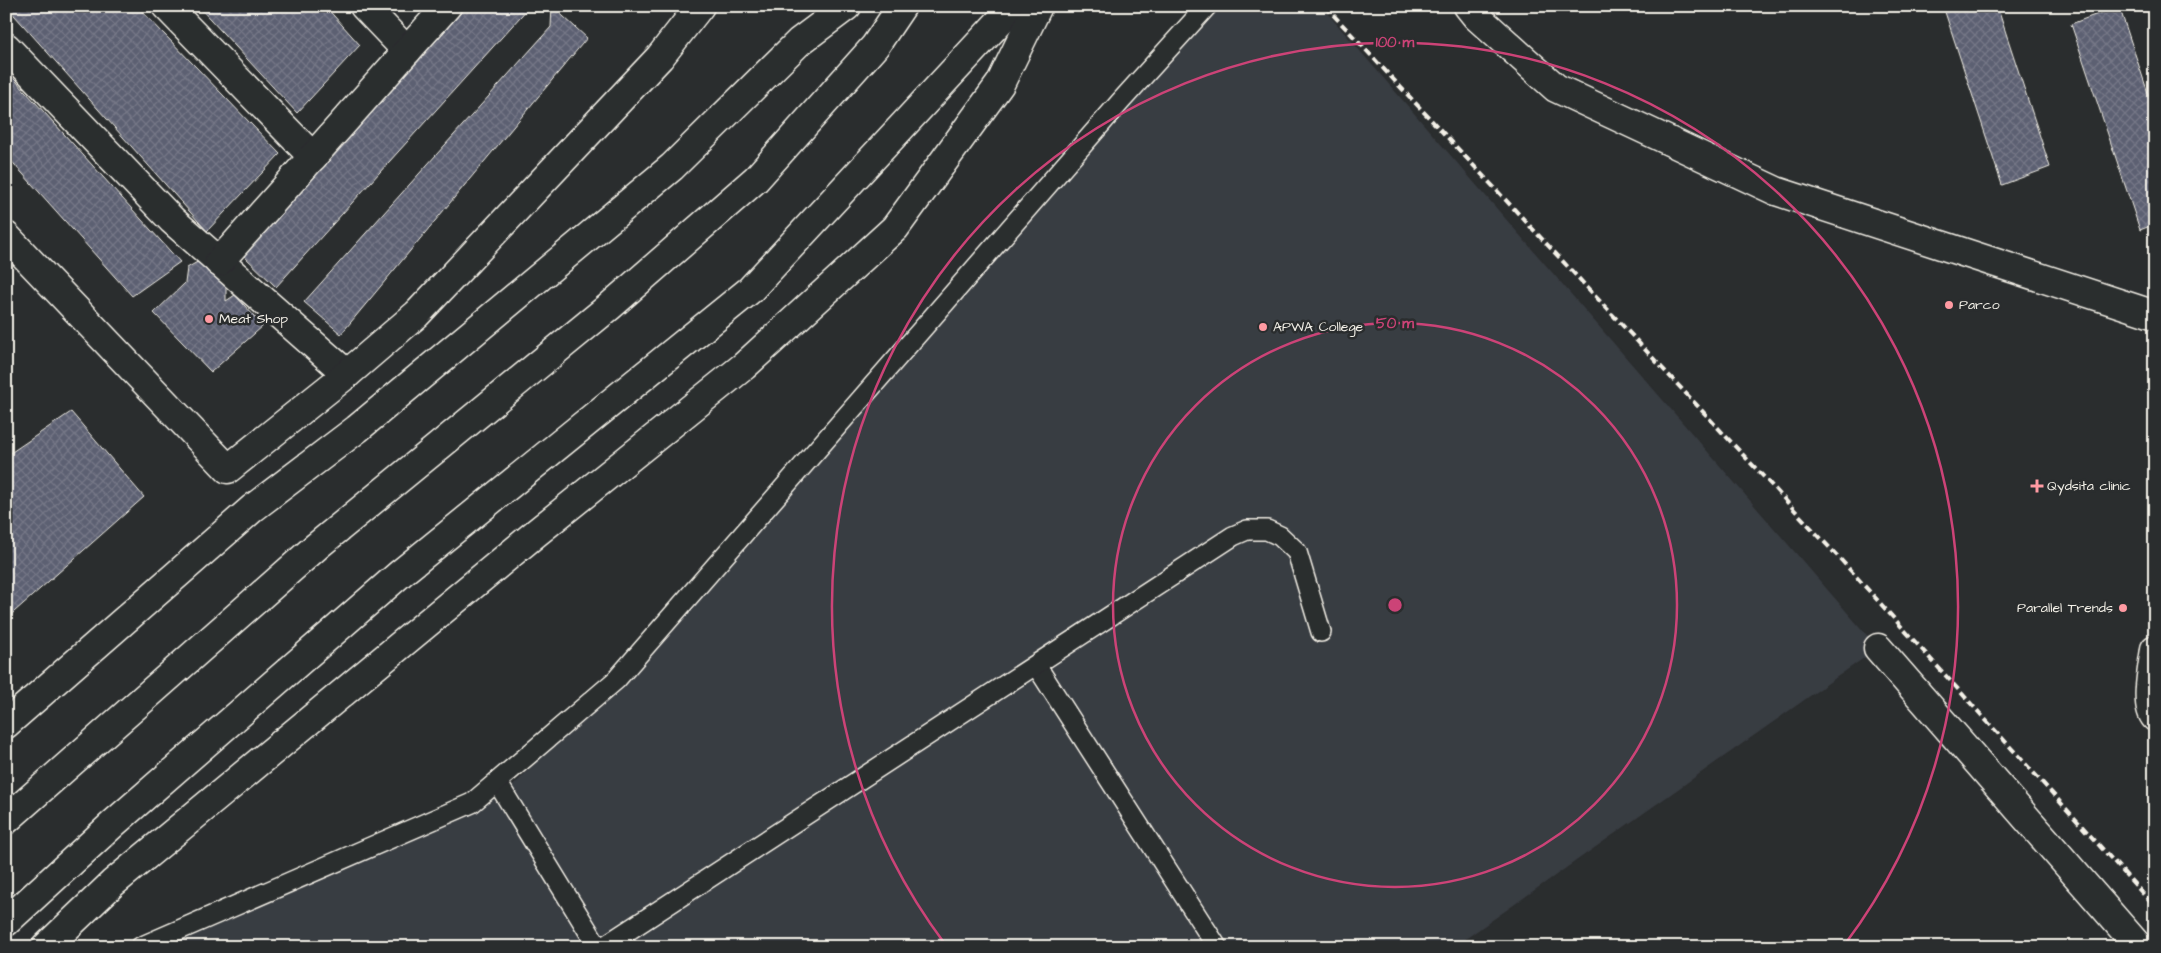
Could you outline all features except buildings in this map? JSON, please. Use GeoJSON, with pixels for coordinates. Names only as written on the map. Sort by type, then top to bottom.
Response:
{"type":"FeatureCollection","features":[{"type":"Feature","properties":{"kind":"main road"},"geometry":{"type":"LineString","coordinates":[[166,6],[313,157]]}},
{"type":"Feature","properties":{"kind":"main road"},"geometry":{"type":"LineString","coordinates":[[364,6],[407,51]]}},
{"type":"Feature","properties":{"kind":"main road"},"geometry":{"type":"LineString","coordinates":[[219,262],[447,6]]}},
{"type":"Feature","properties":{"kind":"main road"},"geometry":{"type":"LineString","coordinates":[[6,236],[228,469],[347,374],[416,314],[660,57],[700,6]]}},
{"type":"Feature","properties":{"kind":"main road"},"geometry":{"type":"LineString","coordinates":[[6,724],[253,508],[357,429],[672,167],[799,42],[847,6]]}},
{"type":"Feature","properties":{"kind":"main road"},"geometry":{"type":"LineString","coordinates":[[6,820],[317,546],[609,307],[756,179],[874,46],[902,6]]}},
{"type":"Feature","properties":{"kind":"main road"},"geometry":{"type":"LineString","coordinates":[[6,922],[114,822],[401,573],[750,290],[1014,6]]}},
{"type":"Feature","properties":{"kind":"main road"},"geometry":{"type":"LineString","coordinates":[[46,947],[114,883],[536,533],[744,366],[895,228],[1000,84],[1038,6]]}},
{"type":"Feature","properties":{"kind":"main road"},"geometry":{"type":"LineString","coordinates":[[1468,6],[1476,16],[1556,88],[1776,192],[2155,315]]}},
{"type":"Feature","properties":{"kind":"main road"},"geometry":{"type":"LineString","coordinates":[[6,47],[172,220],[347,374]]}},
{"type":"Feature","properties":{"kind":"main road"},"geometry":{"type":"LineString","coordinates":[[1878,648],[2139,947]]}},
{"type":"Feature","properties":{"kind":"main road"},"geometry":{"type":"LineString","coordinates":[[2155,649],[2149,692],[2152,714],[2155,716]]}},
{"type":"Feature","properties":{"kind":"lane"},"geometry":{"type":"LineString","coordinates":[[140,947],[472,803],[616,680],[1121,101],[1207,6]]}},
{"type":"Feature","properties":{"kind":"lane"},"geometry":{"type":"LineString","coordinates":[[603,947],[1233,536],[1247,530],[1267,530],[1280,536],[1297,552],[1321,632]]}},
{"type":"Feature","properties":{"kind":"lane"},"geometry":{"type":"LineString","coordinates":[[1036,665],[1217,947]]}},
{"type":"Feature","properties":{"kind":"lane"},"geometry":{"type":"LineString","coordinates":[[497,782],[598,947]]}},
{"type":"Feature","properties":{"kind":"shaded area","name":"APWA College"},"geometry":{"type":"Polygon","coordinates":[[[1209,6],[1321,6],[1878,648],[1454,947],[140,947],[472,803],[505,794],[616,680],[1209,6]]]}},
{"type":"Feature","properties":{"kind":"railway"},"geometry":{"type":"LineString","coordinates":[[1325,6],[1842,561],[2155,907]]}},
{"type":"Feature","properties":{"kind":"place","name":"Parco"},"geometry":{"type":"Point","coordinates":[1949,305]}},
{"type":"Feature","properties":{"kind":"place","name":"Meat Shop"},"geometry":{"type":"Point","coordinates":[209,319]}},
{"type":"Feature","properties":{"kind":"place","name":"APWA College"},"geometry":{"type":"Point","coordinates":[1263,327]}},
{"type":"Feature","properties":{"kind":"place","name":"Qydsita clinic"},"geometry":{"type":"Point","coordinates":[2037,486]}},
{"type":"Feature","properties":{"kind":"place","name":"Parallel Trends"},"geometry":{"type":"Point","coordinates":[2123,608]}}]}
